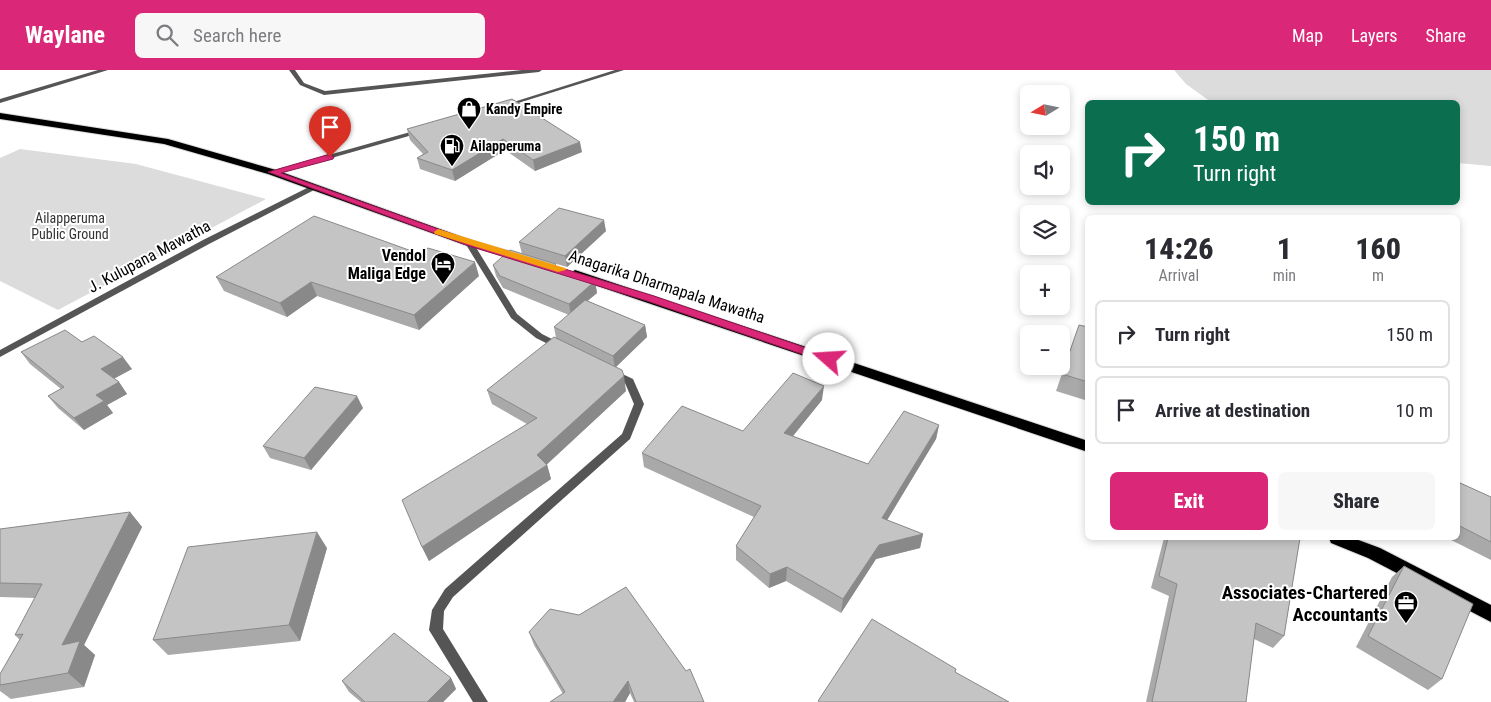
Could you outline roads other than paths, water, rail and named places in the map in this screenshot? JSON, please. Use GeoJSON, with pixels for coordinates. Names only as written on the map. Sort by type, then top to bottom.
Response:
{"type":"FeatureCollection","features":[{"type":"Feature","properties":{"kind":"highway"},"geometry":{"type":"LineString","coordinates":[[0,116],[165,141],[272,172],[469,243],[538,262]]}},
{"type":"Feature","properties":{"kind":"highway","name":"Anagarika Dharmapala Mawatha"},"geometry":{"type":"LineString","coordinates":[[566,272],[1085,446]]}},
{"type":"Feature","properties":{"kind":"highway"},"geometry":{"type":"LineString","coordinates":[[1343,540],[1374,553],[1491,614]]}},
{"type":"Feature","properties":{"kind":"street"},"geometry":{"type":"LineString","coordinates":[[0,101],[105,70]]}},
{"type":"Feature","properties":{"kind":"street"},"geometry":{"type":"LineString","coordinates":[[292,70],[302,84],[324,92],[540,70]]}},
{"type":"Feature","properties":{"kind":"street"},"geometry":{"type":"LineString","coordinates":[[500,107],[622,70]]}},
{"type":"Feature","properties":{"kind":"street"},"geometry":{"type":"LineString","coordinates":[[272,172],[425,130]]}},
{"type":"Feature","properties":{"kind":"street","name":"J. Kulupana Mawatha"},"geometry":{"type":"LineString","coordinates":[[0,354],[206,242],[314,188]]}},
{"type":"Feature","properties":{"kind":"street"},"geometry":{"type":"LineString","coordinates":[[469,243],[514,316],[539,336],[572,352]]}},
{"type":"Feature","properties":{"kind":"street"},"geometry":{"type":"LineString","coordinates":[[481,702],[436,630],[438,610],[449,593],[626,436],[639,404],[629,381],[604,368]]}},
{"type":"Feature","properties":{"kind":"place","name":"Kandy Empire"},"geometry":{"type":"Point","coordinates":[469,130]}},
{"type":"Feature","properties":{"kind":"place","name":"Ailapperuma"},"geometry":{"type":"Point","coordinates":[452,167]}},
{"type":"Feature","properties":{"kind":"place","name":"Vendol Maliga Edge"},"geometry":{"type":"Point","coordinates":[443,285]}},
{"type":"Feature","properties":{"kind":"place","name":"Associates-Chartered Accountants"},"geometry":{"type":"Point","coordinates":[1406,624]}},
{"type":"Feature","properties":{"kind":"park label","name":"Ailapperuma Public Ground"},"geometry":{"type":"Point","coordinates":[70,226]}}]}
